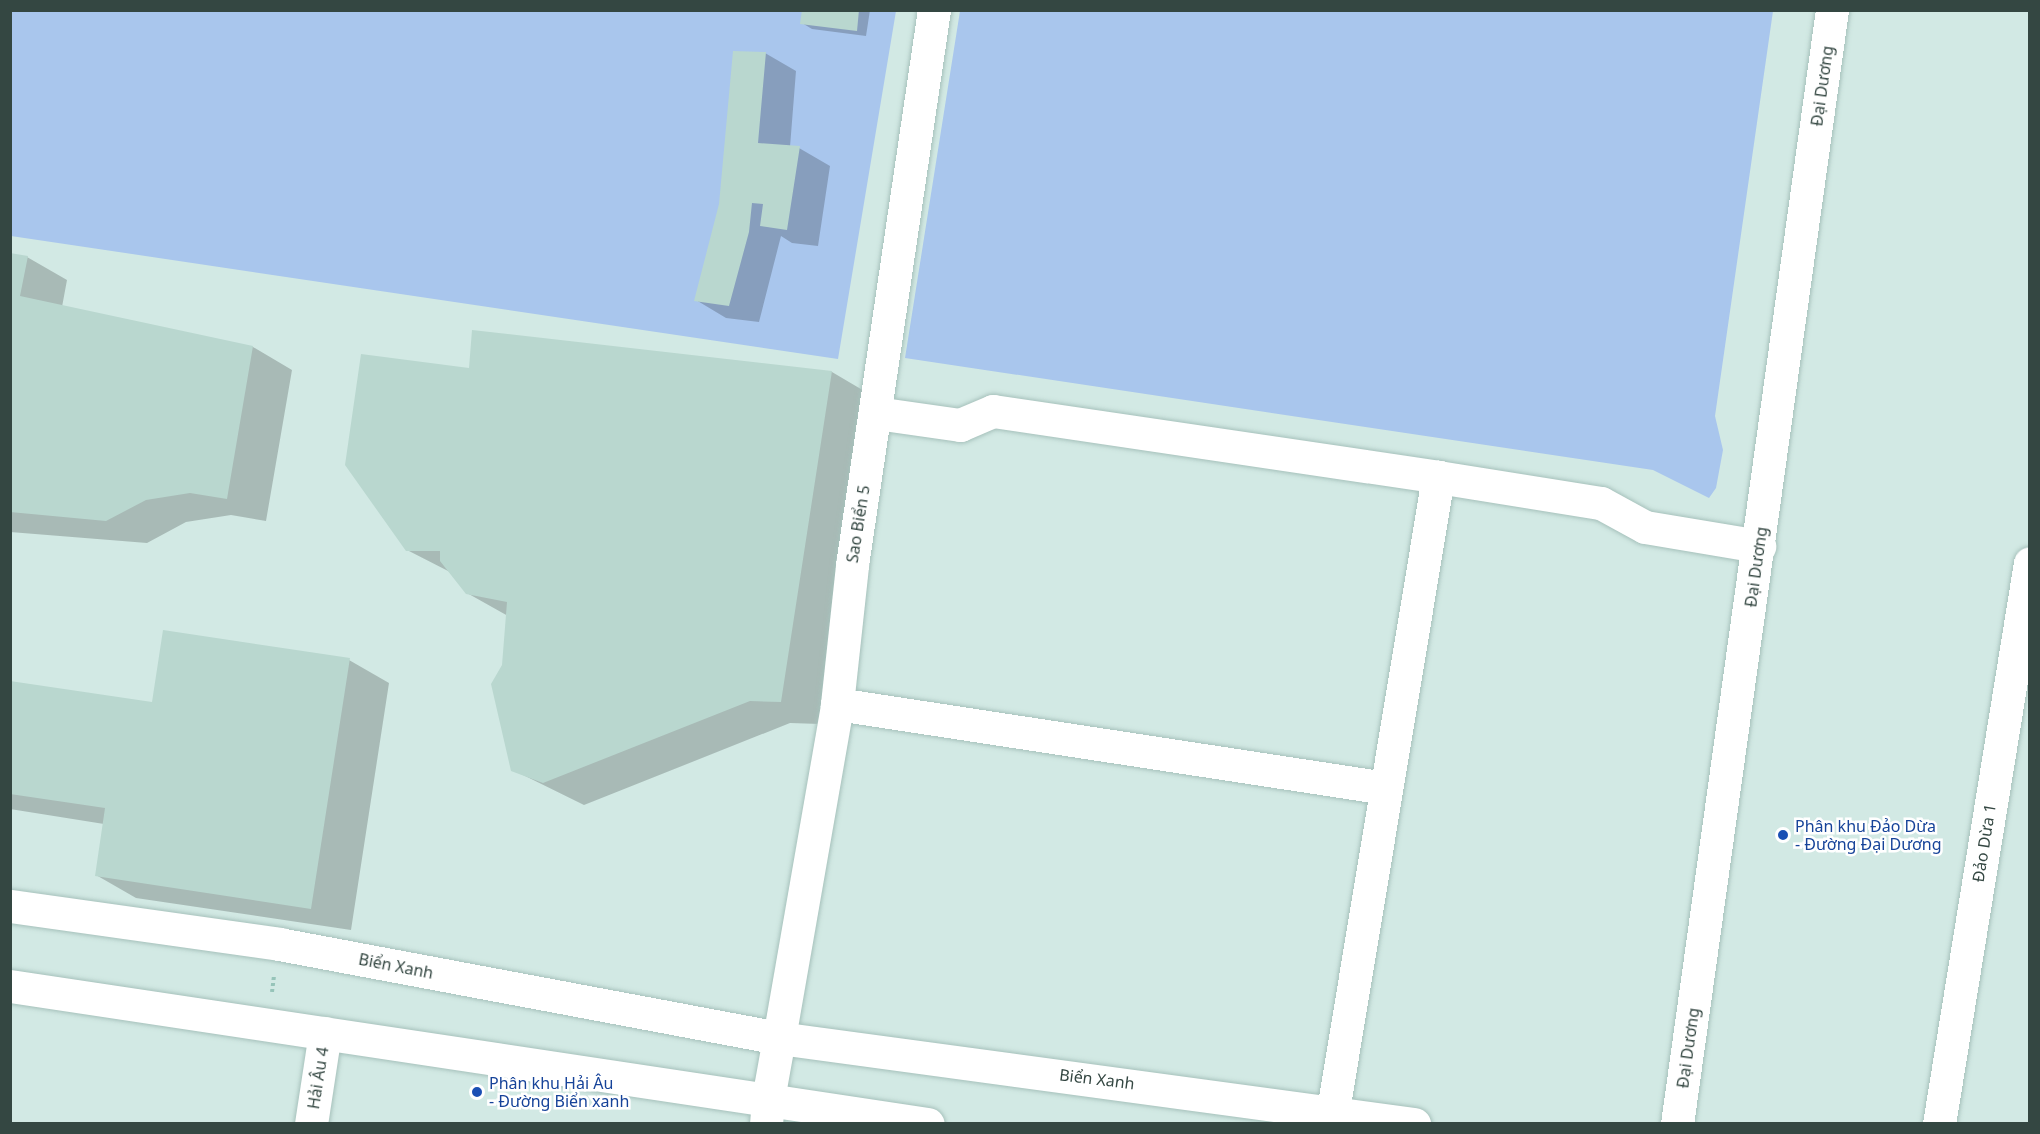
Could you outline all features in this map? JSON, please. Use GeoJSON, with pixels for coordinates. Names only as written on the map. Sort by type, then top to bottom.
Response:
{"type":"FeatureCollection","features":[{"type":"Feature","properties":{"kind":"street","name":"Sao Biển 5"},"geometry":{"type":"LineString","coordinates":[[779,1038],[837,704],[852,564],[934,10]]}},
{"type":"Feature","properties":{"kind":"street","name":"Đại Dương"},"geometry":{"type":"LineString","coordinates":[[1677,1124],[1760,546],[1832,10]]}},
{"type":"Feature","properties":{"kind":"street"},"geometry":{"type":"LineString","coordinates":[[876,413],[960,425],[993,411],[1438,477],[1601,503],[1645,527],[1760,546]]}},
{"type":"Feature","properties":{"kind":"street"},"geometry":{"type":"LineString","coordinates":[[1333,1110],[1438,477]]}},
{"type":"Feature","properties":{"kind":"street","name":"Đảo Dừa 1"},"geometry":{"type":"LineString","coordinates":[[1939,1124],[2030,563]]}},
{"type":"Feature","properties":{"kind":"street"},"geometry":{"type":"LineString","coordinates":[[837,704],[1386,788]]}},
{"type":"Feature","properties":{"kind":"street","name":"Biển Xanh"},"geometry":{"type":"LineString","coordinates":[[10,906],[279,944],[779,1038],[1333,1110],[1414,1124]]}},
{"type":"Feature","properties":{"kind":"street"},"geometry":{"type":"LineString","coordinates":[[10,986],[325,1033],[767,1111],[928,1124]]}},
{"type":"Feature","properties":{"kind":"street","name":"Hải Âu 4"},"geometry":{"type":"LineString","coordinates":[[311,1124],[325,1033]]}},
{"type":"Feature","properties":{"kind":"street"},"geometry":{"type":"LineString","coordinates":[[767,1111],[779,1038]]}},
{"type":"Feature","properties":{"kind":"path"},"geometry":{"type":"LineString","coordinates":[[272,996],[274,975]]}},
{"type":"Feature","properties":{"kind":"shaded area"},"geometry":{"type":"Polygon","coordinates":[[[10,11],[896,11],[838,359],[11,236],[10,11]]]}},
{"type":"Feature","properties":{"kind":"shaded area"},"geometry":{"type":"Polygon","coordinates":[[[11,11],[2029,11],[2029,1123],[11,1123],[11,11]]]}},
{"type":"Feature","properties":{"kind":"shaded area"},"geometry":{"type":"Polygon","coordinates":[[[960,11],[1773,11],[1715,416],[1723,450],[1716,488],[1709,498],[1653,470],[905,358],[960,11]]]}},
{"type":"Feature","properties":{"kind":"building"},"geometry":{"type":"Polygon","coordinates":[[[802,10],[859,10],[857,31],[800,24],[802,10]]]}},
{"type":"Feature","properties":{"kind":"building"},"geometry":{"type":"Polygon","coordinates":[[[733,51],[766,52],[758,143],[800,146],[787,230],[760,226],[763,204],[752,203],[749,232],[729,306],[694,301],[719,204],[733,51]]]}},
{"type":"Feature","properties":{"kind":"building"},"geometry":{"type":"Polygon","coordinates":[[[10,253],[28,256],[20,296],[253,346],[227,499],[190,493],[146,500],[106,521],[10,512],[10,253]]]}},
{"type":"Feature","properties":{"kind":"building"},"geometry":{"type":"Polygon","coordinates":[[[472,330],[832,371],[781,702],[750,701],[543,783],[511,771],[491,684],[502,665],[507,602],[466,594],[440,561],[440,551],[406,551],[345,465],[361,354],[469,368],[472,330]]]}},
{"type":"Feature","properties":{"kind":"building"},"geometry":{"type":"Polygon","coordinates":[[[163,630],[350,658],[311,909],[95,876],[105,808],[10,794],[10,681],[152,702],[163,630]]]}},
{"type":"Feature","properties":{"kind":"place","name":"Phân khu Đảo Dừa - Đường Đại Dương"},"geometry":{"type":"Point","coordinates":[1783,835]}},
{"type":"Feature","properties":{"kind":"place","name":"Phân khu Hải Âu - Đường Biển xanh"},"geometry":{"type":"Point","coordinates":[477,1092]}}]}
